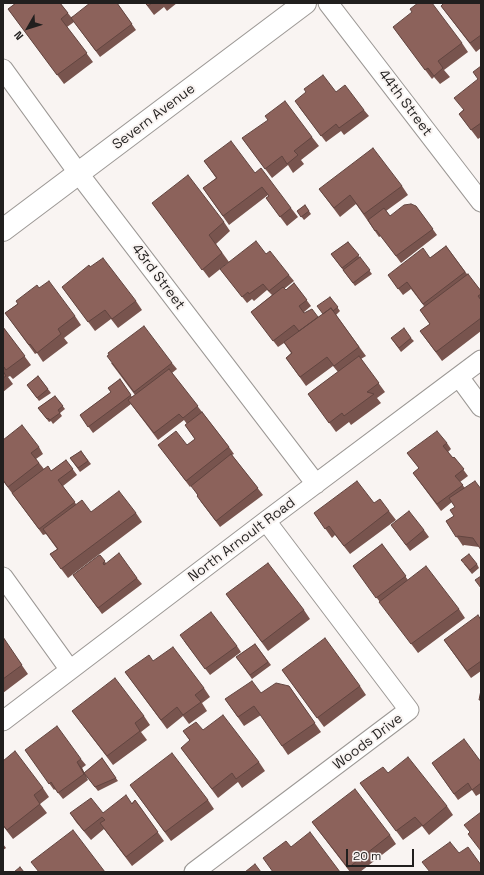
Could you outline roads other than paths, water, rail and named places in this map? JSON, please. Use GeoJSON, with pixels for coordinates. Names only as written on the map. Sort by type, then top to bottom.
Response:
{"type":"FeatureCollection","features":[{"type":"Feature","properties":{"kind":"street","name":"Severn Avenue"},"geometry":{"type":"LineString","coordinates":[[3,230],[305,3]]}},
{"type":"Feature","properties":{"kind":"street","name":"44th Street"},"geometry":{"type":"LineString","coordinates":[[328,3],[481,202]]}},
{"type":"Feature","properties":{"kind":"street","name":"43rd Street"},"geometry":{"type":"LineString","coordinates":[[3,69],[79,174],[316,484]]}},
{"type":"Feature","properties":{"kind":"street","name":"North Arnoult Road"},"geometry":{"type":"LineString","coordinates":[[3,721],[481,360]]}},
{"type":"Feature","properties":{"kind":"street"},"geometry":{"type":"LineString","coordinates":[[459,377],[481,407]]}},
{"type":"Feature","properties":{"kind":"street","name":"Woods Drive"},"geometry":{"type":"LineString","coordinates":[[194,872],[410,710],[266,521]]}},
{"type":"Feature","properties":{"kind":"street"},"geometry":{"type":"LineString","coordinates":[[3,577],[70,670]]}}]}
